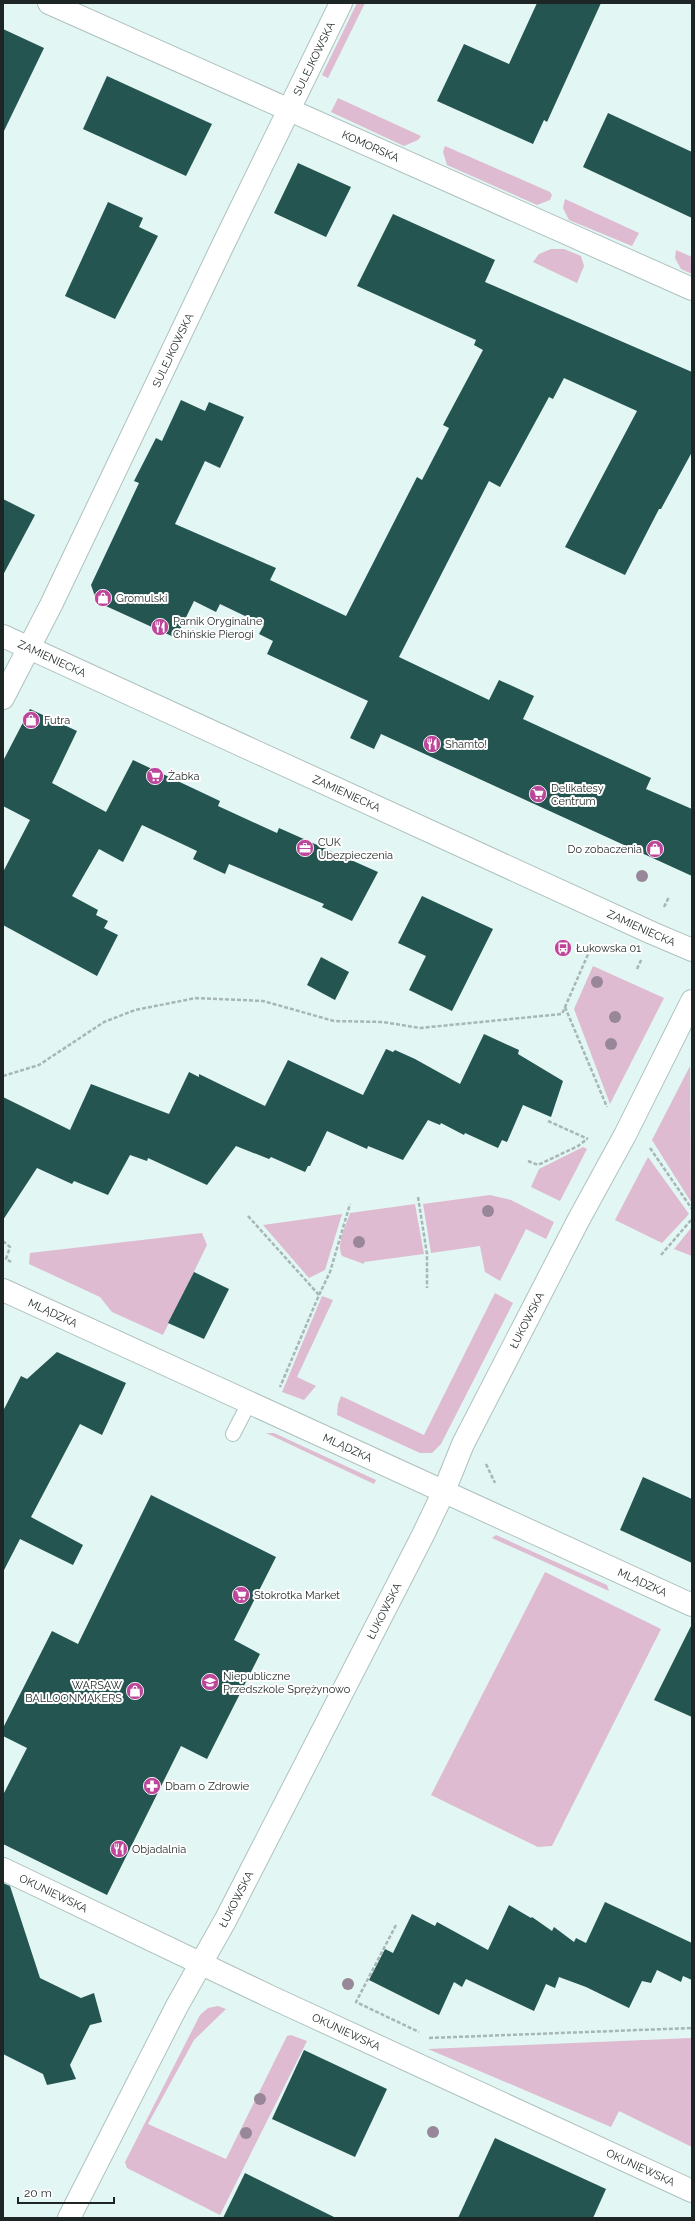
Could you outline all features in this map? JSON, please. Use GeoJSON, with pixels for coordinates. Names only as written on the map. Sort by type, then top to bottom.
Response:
{"type":"FeatureCollection","features":[{"type":"Feature","properties":{"kind":"street","name":"KOMORSKA"},"geometry":{"type":"LineString","coordinates":[[49,3],[692,289]]}},
{"type":"Feature","properties":{"kind":"street","name":"SULEJKOWSKA"},"geometry":{"type":"LineString","coordinates":[[3,698],[51,606],[288,109],[341,3]]}},
{"type":"Feature","properties":{"kind":"street","name":"ZAMIENIECKA"},"geometry":{"type":"LineString","coordinates":[[3,636],[692,950]]}},
{"type":"Feature","properties":{"kind":"street","name":"ŁUKOWSKA"},"geometry":{"type":"LineString","coordinates":[[69,2218],[177,2006],[202,1964],[444,1491],[463,1444],[579,1219],[625,1135],[692,1001]]}},
{"type":"Feature","properties":{"kind":"street","name":"MLĄDZKA"},"geometry":{"type":"LineString","coordinates":[[3,1290],[692,1605]]}},
{"type":"Feature","properties":{"kind":"street","name":"OKUNIEWSKA"},"geometry":{"type":"LineString","coordinates":[[3,1869],[202,1964],[692,2191]]}},
{"type":"Feature","properties":{"kind":"lane"},"geometry":{"type":"LineString","coordinates":[[234,1434],[248,1403]]}},
{"type":"Feature","properties":{"kind":"path"},"geometry":{"type":"LineString","coordinates":[[661,913],[669,897]]}},
{"type":"Feature","properties":{"kind":"path"},"geometry":{"type":"LineString","coordinates":[[3,1076],[39,1065],[104,1022],[135,1010],[196,998],[263,1001],[334,1021],[383,1022],[420,1028],[562,1014],[588,952]]}},
{"type":"Feature","properties":{"kind":"path"},"geometry":{"type":"LineString","coordinates":[[637,969],[644,954]]}},
{"type":"Feature","properties":{"kind":"path"},"geometry":{"type":"LineString","coordinates":[[565,1007],[611,1114]]}},
{"type":"Feature","properties":{"kind":"path"},"geometry":{"type":"LineString","coordinates":[[548,1121],[592,1141]]}},
{"type":"Feature","properties":{"kind":"path"},"geometry":{"type":"LineString","coordinates":[[528,1161],[538,1165],[578,1146],[587,1139]]}},
{"type":"Feature","properties":{"kind":"path"},"geometry":{"type":"LineString","coordinates":[[647,1142],[692,1209]]}},
{"type":"Feature","properties":{"kind":"path"},"geometry":{"type":"LineString","coordinates":[[418,1197],[427,1254],[427,1288]]}},
{"type":"Feature","properties":{"kind":"path"},"geometry":{"type":"LineString","coordinates":[[278,1393],[330,1272],[350,1204]]}},
{"type":"Feature","properties":{"kind":"path"},"geometry":{"type":"LineString","coordinates":[[248,1216],[319,1295]]}},
{"type":"Feature","properties":{"kind":"path"},"geometry":{"type":"LineString","coordinates":[[661,1255],[692,1219]]}},
{"type":"Feature","properties":{"kind":"path"},"geometry":{"type":"LineString","coordinates":[[3,1241],[10,1247]]}},
{"type":"Feature","properties":{"kind":"path"},"geometry":{"type":"LineString","coordinates":[[487,1458],[485,1463],[498,1489]]}},
{"type":"Feature","properties":{"kind":"path"},"geometry":{"type":"LineString","coordinates":[[396,1925],[356,2002],[420,2033]]}},
{"type":"Feature","properties":{"kind":"path"},"geometry":{"type":"LineString","coordinates":[[426,2038],[692,2028]]}},
{"type":"Feature","properties":{"kind":"shaded area"},"geometry":{"type":"Polygon","coordinates":[[[357,3],[365,3],[328,78],[322,75],[357,3]]]}},
{"type":"Feature","properties":{"kind":"shaded area"},"geometry":{"type":"Polygon","coordinates":[[[338,98],[421,136],[418,140],[404,146],[331,112],[338,98]]]}},
{"type":"Feature","properties":{"kind":"shaded area"},"geometry":{"type":"Polygon","coordinates":[[[445,146],[550,192],[552,195],[550,200],[537,205],[447,165],[443,152],[445,146]]]}},
{"type":"Feature","properties":{"kind":"shaded area"},"geometry":{"type":"Polygon","coordinates":[[[565,199],[639,233],[632,246],[569,220],[563,208],[565,199]]]}},
{"type":"Feature","properties":{"kind":"shaded area"},"geometry":{"type":"Polygon","coordinates":[[[551,249],[564,249],[581,256],[584,266],[577,283],[533,262],[539,254],[551,249]]]}},
{"type":"Feature","properties":{"kind":"shaded area"},"geometry":{"type":"Polygon","coordinates":[[[676,250],[692,257],[692,274],[681,269],[675,258],[676,250]]]}},
{"type":"Feature","properties":{"kind":"shaded area"},"geometry":{"type":"Polygon","coordinates":[[[593,966],[664,998],[610,1104],[574,1009],[593,966]]]}},
{"type":"Feature","properties":{"kind":"shaded area"},"geometry":{"type":"Polygon","coordinates":[[[690,1066],[691,1202],[652,1140],[690,1066]]]}},
{"type":"Feature","properties":{"kind":"shaded area"},"geometry":{"type":"Polygon","coordinates":[[[583,1147],[587,1149],[560,1201],[531,1187],[539,1169],[583,1147]]]}},
{"type":"Feature","properties":{"kind":"shaded area"},"geometry":{"type":"Polygon","coordinates":[[[648,1157],[689,1214],[662,1243],[615,1220],[648,1157]]]}},
{"type":"Feature","properties":{"kind":"shaded area"},"geometry":{"type":"Polygon","coordinates":[[[490,1195],[511,1200],[554,1222],[546,1239],[526,1229],[500,1281],[485,1272],[480,1246],[431,1253],[423,1204],[490,1195]]]}},
{"type":"Feature","properties":{"kind":"shaded area"},"geometry":{"type":"Polygon","coordinates":[[[415,1204],[424,1254],[364,1262],[364,1264],[342,1256],[340,1251],[341,1240],[350,1213],[415,1204]]]}},
{"type":"Feature","properties":{"kind":"shaded area"},"geometry":{"type":"Polygon","coordinates":[[[342,1214],[325,1270],[309,1278],[263,1225],[342,1214]]]}},
{"type":"Feature","properties":{"kind":"shaded area"},"geometry":{"type":"Polygon","coordinates":[[[692,1227],[692,1256],[674,1249],[692,1227]]]}},
{"type":"Feature","properties":{"kind":"shaded area"},"geometry":{"type":"Polygon","coordinates":[[[202,1233],[207,1245],[163,1335],[112,1312],[100,1297],[29,1264],[30,1253],[202,1233]]]}},
{"type":"Feature","properties":{"kind":"shaded area"},"geometry":{"type":"Polygon","coordinates":[[[495,1293],[513,1303],[441,1444],[432,1453],[420,1453],[337,1415],[338,1404],[341,1396],[424,1435],[495,1293]]]}},
{"type":"Feature","properties":{"kind":"shaded area"},"geometry":{"type":"Polygon","coordinates":[[[322,1296],[333,1300],[297,1377],[316,1386],[304,1400],[282,1392],[322,1296]]]}},
{"type":"Feature","properties":{"kind":"shaded area"},"geometry":{"type":"Polygon","coordinates":[[[266,1433],[274,1433],[376,1480],[374,1484],[266,1433]]]}},
{"type":"Feature","properties":{"kind":"shaded area"},"geometry":{"type":"Polygon","coordinates":[[[496,1535],[607,1585],[609,1591],[492,1538],[496,1535]]]}},
{"type":"Feature","properties":{"kind":"shaded area"},"geometry":{"type":"Polygon","coordinates":[[[545,1572],[661,1629],[552,1846],[538,1847],[431,1795],[545,1572]]]}},
{"type":"Feature","properties":{"kind":"shaded area"},"geometry":{"type":"Polygon","coordinates":[[[218,2006],[226,2009],[194,2040],[148,2124],[226,2159],[287,2036],[291,2035],[307,2041],[220,2215],[127,2168],[125,2162],[200,2015],[208,2008],[218,2006]]]}},
{"type":"Feature","properties":{"kind":"shaded area"},"geometry":{"type":"Polygon","coordinates":[[[692,2038],[692,2147],[619,2111],[611,2127],[428,2049],[692,2038]]]}},
{"type":"Feature","properties":{"kind":"building"},"geometry":{"type":"Polygon","coordinates":[[[537,3],[601,3],[547,122],[544,120],[533,144],[437,101],[464,44],[509,64],[537,3]]]}},
{"type":"Feature","properties":{"kind":"building"},"geometry":{"type":"Polygon","coordinates":[[[3,29],[44,48],[3,133],[3,29]]]}},
{"type":"Feature","properties":{"kind":"building"},"geometry":{"type":"Polygon","coordinates":[[[107,76],[212,124],[186,176],[83,129],[107,76]]]}},
{"type":"Feature","properties":{"kind":"building"},"geometry":{"type":"Polygon","coordinates":[[[608,113],[692,152],[692,218],[583,167],[608,113]]]}},
{"type":"Feature","properties":{"kind":"building"},"geometry":{"type":"Polygon","coordinates":[[[298,163],[351,187],[326,237],[274,213],[298,163]]]}},
{"type":"Feature","properties":{"kind":"building"},"geometry":{"type":"Polygon","coordinates":[[[108,202],[143,218],[139,227],[158,236],[115,319],[65,296],[108,202]]]}},
{"type":"Feature","properties":{"kind":"building"},"geometry":{"type":"Polygon","coordinates":[[[393,214],[495,260],[485,282],[692,372],[692,452],[661,509],[659,509],[625,575],[565,547],[637,411],[564,378],[553,399],[549,397],[500,487],[489,481],[399,657],[489,700],[499,680],[534,696],[523,719],[651,778],[646,789],[692,809],[692,876],[381,734],[374,749],[350,738],[368,701],[267,654],[273,641],[259,634],[264,625],[220,604],[216,612],[194,601],[176,638],[97,602],[91,585],[139,483],[134,481],[156,438],[162,441],[181,400],[205,411],[209,402],[244,417],[220,468],[205,461],[175,524],[276,568],[270,580],[346,616],[417,477],[422,480],[449,428],[443,425],[483,350],[474,345],[476,340],[357,286],[393,214]]]}},
{"type":"Feature","properties":{"kind":"building"},"geometry":{"type":"Polygon","coordinates":[[[3,499],[35,515],[3,575],[3,499]]]}},
{"type":"Feature","properties":{"kind":"building"},"geometry":{"type":"Polygon","coordinates":[[[30,709],[77,731],[52,783],[106,812],[133,760],[220,801],[218,806],[277,833],[279,828],[378,872],[352,921],[322,907],[324,904],[229,864],[225,874],[193,859],[197,851],[142,825],[123,862],[99,849],[72,896],[98,910],[96,915],[108,921],[104,928],[118,935],[97,976],[3,925],[3,872],[30,820],[3,806],[3,761],[30,709]]]}},
{"type":"Feature","properties":{"kind":"building"},"geometry":{"type":"Polygon","coordinates":[[[422,896],[493,929],[452,1011],[409,990],[426,956],[398,943],[422,896]]]}},
{"type":"Feature","properties":{"kind":"building"},"geometry":{"type":"Polygon","coordinates":[[[321,957],[349,972],[335,1000],[307,985],[321,957]]]}},
{"type":"Feature","properties":{"kind":"building"},"geometry":{"type":"Polygon","coordinates":[[[484,1034],[519,1050],[518,1054],[563,1081],[551,1117],[523,1105],[507,1142],[502,1140],[498,1148],[465,1133],[464,1135],[441,1123],[440,1125],[428,1120],[403,1160],[368,1146],[367,1149],[327,1131],[310,1166],[308,1166],[305,1172],[271,1157],[269,1159],[236,1146],[207,1185],[148,1158],[147,1161],[130,1155],[108,1195],[74,1181],[72,1184],[37,1168],[3,1220],[3,1097],[70,1130],[91,1084],[169,1114],[189,1072],[199,1077],[199,1074],[265,1106],[288,1060],[363,1095],[386,1049],[393,1052],[395,1050],[415,1059],[460,1084],[484,1034]]]}},
{"type":"Feature","properties":{"kind":"building"},"geometry":{"type":"Polygon","coordinates":[[[194,1272],[229,1289],[204,1339],[168,1323],[194,1272]]]}},
{"type":"Feature","properties":{"kind":"building"},"geometry":{"type":"Polygon","coordinates":[[[57,1352],[126,1383],[102,1435],[80,1424],[31,1517],[83,1545],[73,1565],[20,1539],[3,1572],[3,1411],[21,1376],[27,1379],[57,1352]]]}},
{"type":"Feature","properties":{"kind":"building"},"geometry":{"type":"Polygon","coordinates":[[[643,1477],[692,1499],[692,1563],[620,1530],[643,1477]]]}},
{"type":"Feature","properties":{"kind":"building"},"geometry":{"type":"Polygon","coordinates":[[[151,1495],[276,1557],[234,1640],[260,1654],[207,1759],[181,1746],[107,1895],[3,1844],[3,1795],[27,1748],[3,1736],[3,1728],[52,1631],[78,1644],[151,1495]]]}},
{"type":"Feature","properties":{"kind":"building"},"geometry":{"type":"Polygon","coordinates":[[[692,1624],[692,1717],[654,1700],[692,1624]]]}},
{"type":"Feature","properties":{"kind":"building"},"geometry":{"type":"Polygon","coordinates":[[[3,1883],[10,1886],[40,1978],[81,1998],[94,1993],[102,2022],[90,2025],[70,2065],[76,2079],[47,2085],[43,2074],[3,2054],[3,1883]]]}},
{"type":"Feature","properties":{"kind":"building"},"geometry":{"type":"Polygon","coordinates":[[[605,1902],[692,1943],[692,1980],[683,1976],[681,1982],[657,1970],[651,1983],[642,1981],[629,2008],[586,1987],[559,1977],[555,1988],[546,1984],[534,2011],[466,1979],[462,1987],[454,1982],[439,2015],[369,1980],[385,1949],[393,1953],[412,1914],[435,1926],[437,1922],[488,1950],[509,1905],[531,1918],[532,1917],[552,1931],[554,1927],[574,1942],[576,1938],[586,1943],[605,1902]]]}},
{"type":"Feature","properties":{"kind":"building"},"geometry":{"type":"Polygon","coordinates":[[[304,2050],[387,2089],[355,2157],[272,2119],[304,2050]]]}},
{"type":"Feature","properties":{"kind":"building"},"geometry":{"type":"Polygon","coordinates":[[[495,2138],[606,2189],[593,2218],[458,2218],[495,2138]]]}},
{"type":"Feature","properties":{"kind":"building"},"geometry":{"type":"Polygon","coordinates":[[[245,2173],[336,2218],[223,2218],[245,2173]]]}},
{"type":"Feature","properties":{"kind":"place","name":"Gromulski"},"geometry":{"type":"Point","coordinates":[103,598]}},
{"type":"Feature","properties":{"kind":"place","name":"Parnik Oryginalne Chińskie Pierogi"},"geometry":{"type":"Point","coordinates":[160,627]}},
{"type":"Feature","properties":{"kind":"place","name":"Futra"},"geometry":{"type":"Point","coordinates":[31,720]}},
{"type":"Feature","properties":{"kind":"place","name":"Shamto!"},"geometry":{"type":"Point","coordinates":[432,744]}},
{"type":"Feature","properties":{"kind":"place","name":"Żabka"},"geometry":{"type":"Point","coordinates":[155,776]}},
{"type":"Feature","properties":{"kind":"place","name":"Delikatesy Centrum"},"geometry":{"type":"Point","coordinates":[538,794]}},
{"type":"Feature","properties":{"kind":"place","name":"CUK Ubezpieczenia"},"geometry":{"type":"Point","coordinates":[305,848]}},
{"type":"Feature","properties":{"kind":"place","name":"Do zobaczenia"},"geometry":{"type":"Point","coordinates":[655,849]}},
{"type":"Feature","properties":{"kind":"place","name":"Łukowska 01"},"geometry":{"type":"Point","coordinates":[563,948]}},
{"type":"Feature","properties":{"kind":"place","name":"Stokrotka Market"},"geometry":{"type":"Point","coordinates":[241,1595]}},
{"type":"Feature","properties":{"kind":"place","name":"Niepubliczne Przedszkole Sprężynowo"},"geometry":{"type":"Point","coordinates":[210,1682]}},
{"type":"Feature","properties":{"kind":"place","name":"WARSAW BALLOONMAKERS"},"geometry":{"type":"Point","coordinates":[135,1691]}},
{"type":"Feature","properties":{"kind":"place","name":"Dbam o Zdrowie"},"geometry":{"type":"Point","coordinates":[152,1786]}},
{"type":"Feature","properties":{"kind":"place","name":"Objadalnia"},"geometry":{"type":"Point","coordinates":[119,1849]}}]}
